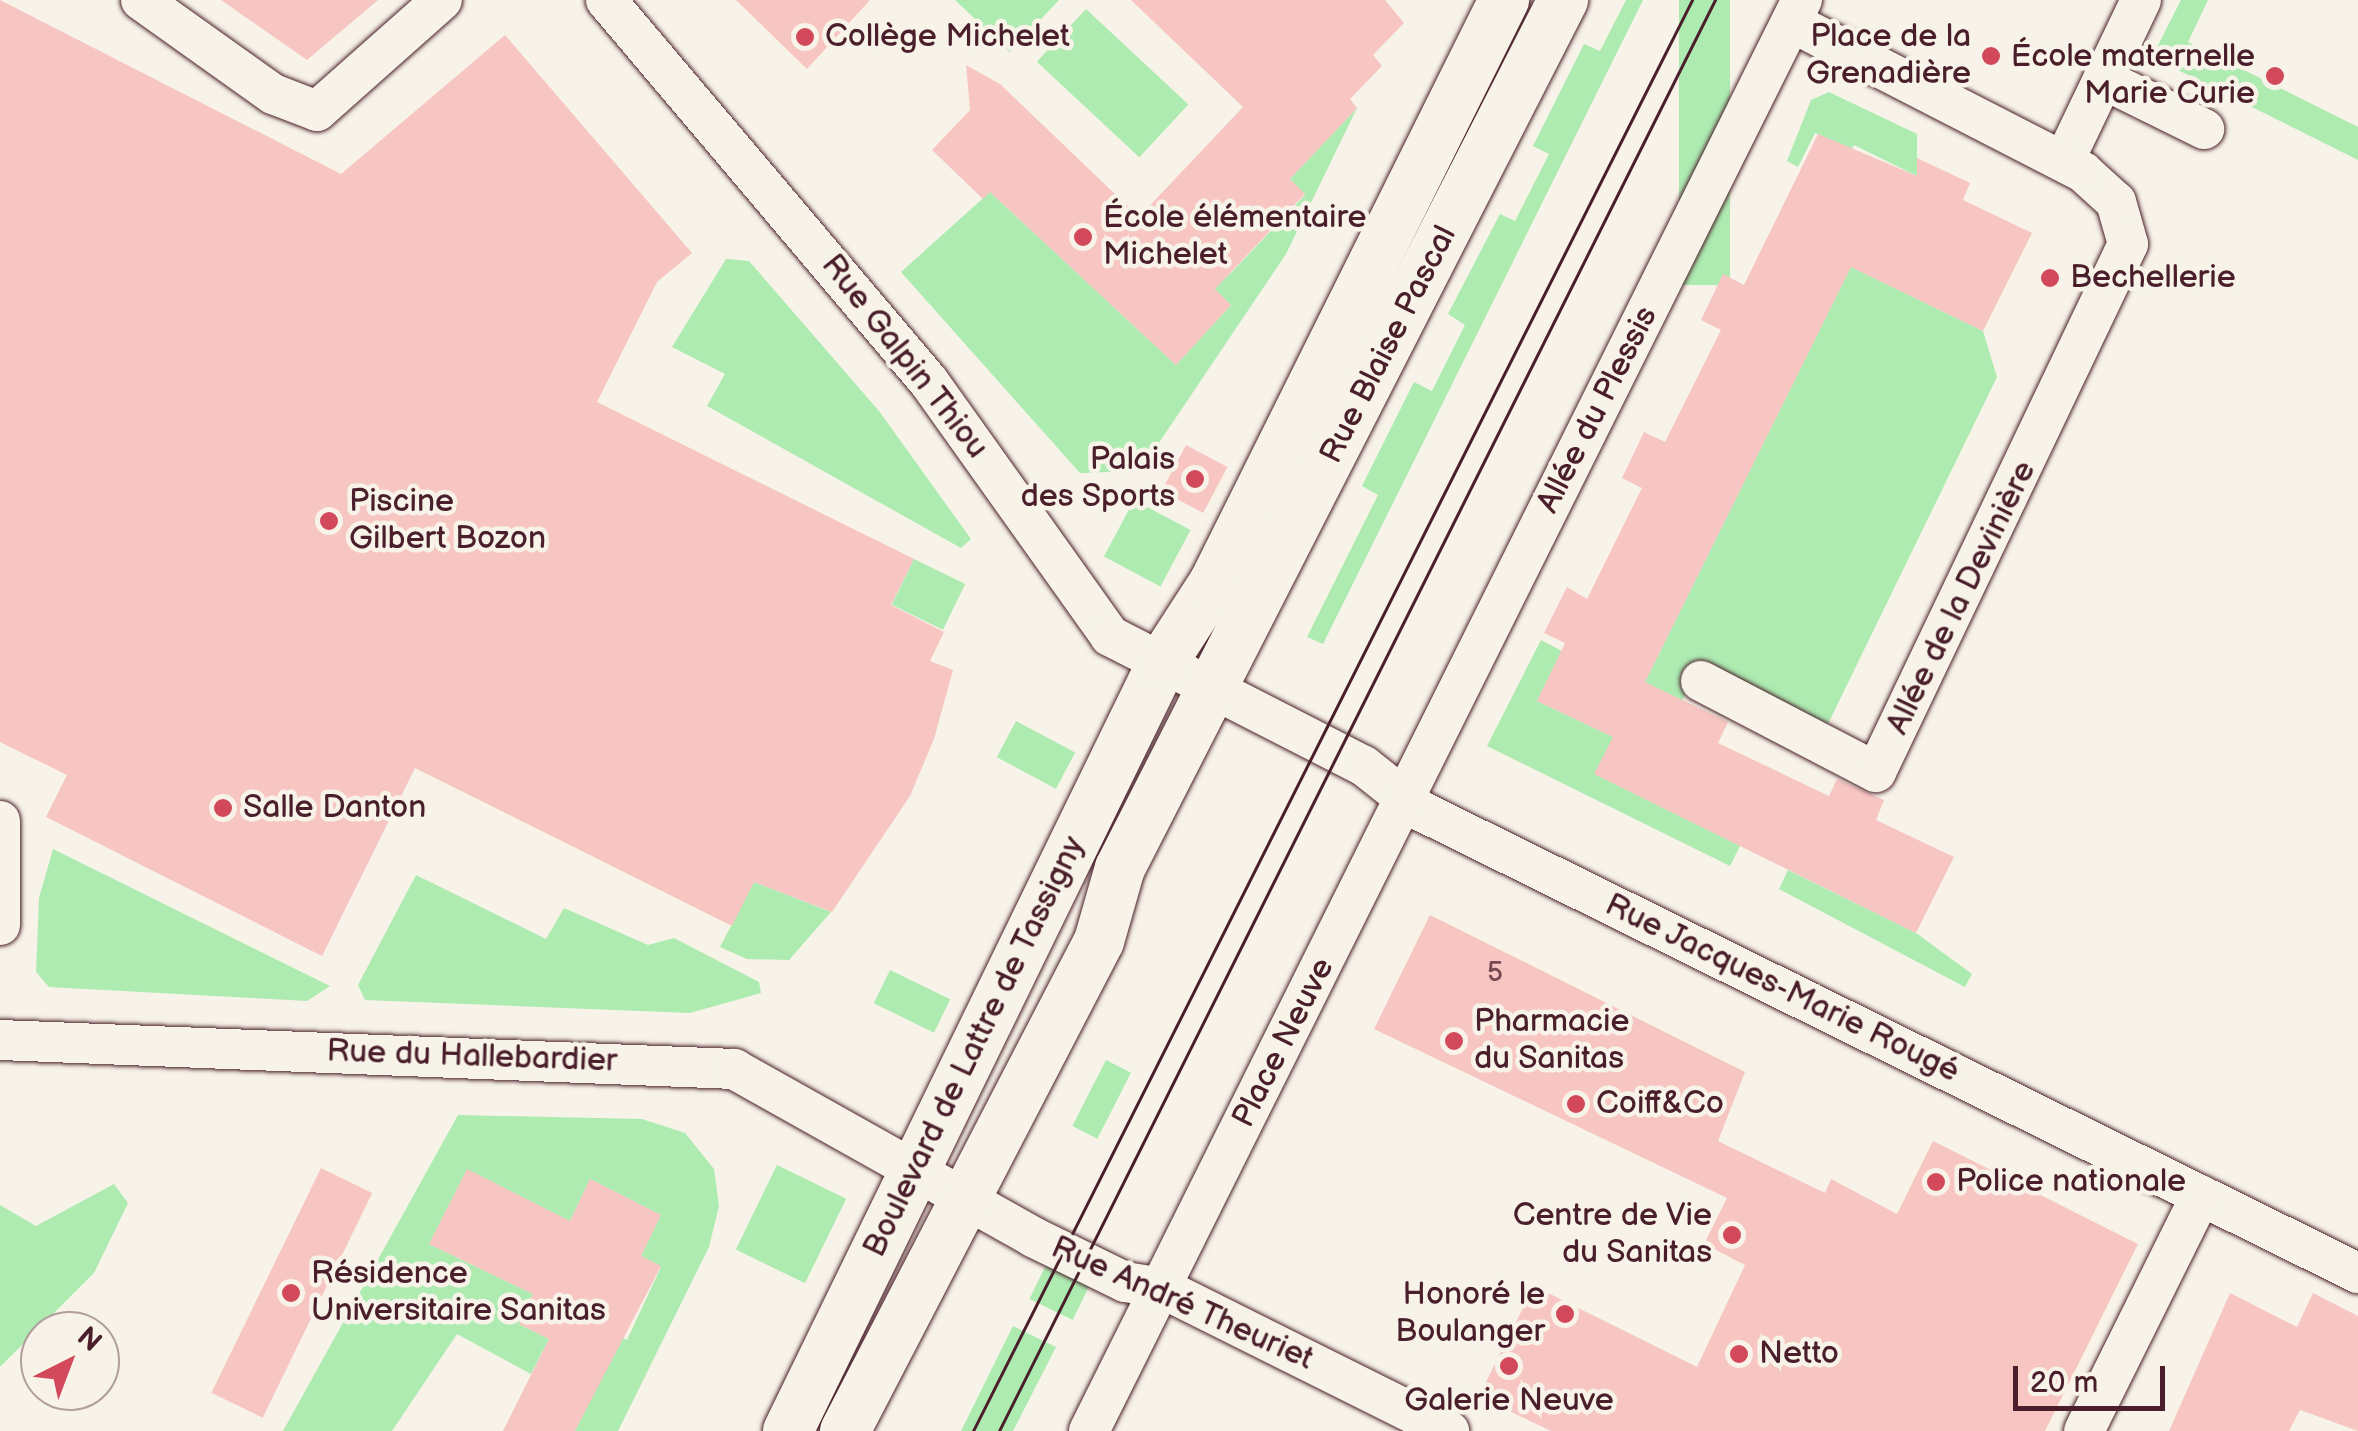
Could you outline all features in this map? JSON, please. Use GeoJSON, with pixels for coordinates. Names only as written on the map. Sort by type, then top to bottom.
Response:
{"type":"FeatureCollection","features":[{"type":"Feature","properties":{"kind":"street"},"geometry":{"type":"LineString","coordinates":[[141,0],[273,94],[317,111],[442,0]]}},
{"type":"Feature","properties":{"kind":"street","name":"Rue Galpin Thiou"},"geometry":{"type":"LineString","coordinates":[[606,0],[928,382],[1110,636],[1215,689]]}},
{"type":"Feature","properties":{"kind":"street","name":"Rue Blaise Pascal"},"geometry":{"type":"LineString","coordinates":[[1162,663],[1214,581],[1504,0]]}},
{"type":"Feature","properties":{"kind":"street","name":"Rue Blaise Pascal"},"geometry":{"type":"LineString","coordinates":[[1215,689],[1563,0]]}},
{"type":"Feature","properties":{"kind":"street"},"geometry":{"type":"LineString","coordinates":[[1797,11],[2064,161],[2141,0]]}},
{"type":"Feature","properties":{"kind":"street","name":"Allée du Plessis"},"geometry":{"type":"LineString","coordinates":[[1406,798],[1797,11]]}},
{"type":"Feature","properties":{"kind":"street"},"geometry":{"type":"LineString","coordinates":[[2103,79],[2204,129]]}},
{"type":"Feature","properties":{"kind":"street","name":"Allée de la Devinière"},"geometry":{"type":"LineString","coordinates":[[1702,681],[1876,772],[2128,244],[2116,202],[2064,161]]}},
{"type":"Feature","properties":{"kind":"street","name":"Boulevard de Lattre de Tassigny"},"geometry":{"type":"LineString","coordinates":[[788,1431],[919,1169],[1162,663]]}},
{"type":"Feature","properties":{"kind":"street","name":"Boulevard de Lattre de Tassigny"},"geometry":{"type":"LineString","coordinates":[[845,1431],[962,1196],[1115,909],[1120,868],[1215,689]]}},
{"type":"Feature","properties":{"kind":"street","name":"Rue Jacques-Marie Rougé"},"geometry":{"type":"LineString","coordinates":[[1215,689],[1406,798],[2358,1272]]}},
{"type":"Feature","properties":{"kind":"street","name":"Place Neuve"},"geometry":{"type":"LineString","coordinates":[[1089,1431],[1406,798]]}},
{"type":"Feature","properties":{"kind":"street"},"geometry":{"type":"LineString","coordinates":[[0,820],[0,925]]}},
{"type":"Feature","properties":{"kind":"street","name":"Rue du Hallebardier"},"geometry":{"type":"LineString","coordinates":[[0,1040],[716,1066],[919,1169]]}},
{"type":"Feature","properties":{"kind":"street","name":"Rue André Theuriet"},"geometry":{"type":"LineString","coordinates":[[919,1169],[1125,1282],[1162,1288],[1450,1431]]}},
{"type":"Feature","properties":{"kind":"street"},"geometry":{"type":"LineString","coordinates":[[2084,1431],[2201,1195]]}},
{"type":"Feature","properties":{"kind":"green space"},"geometry":{"type":"Polygon","coordinates":[[[955,0],[1059,0],[1010,52],[955,0]]]}},
{"type":"Feature","properties":{"kind":"green space"},"geometry":{"type":"Polygon","coordinates":[[[1626,0],[1643,0],[1323,644],[1307,637],[1378,495],[1362,486],[1414,382],[1432,391],[1465,325],[1448,314],[1500,214],[1515,221],[1549,154],[1533,146],[1584,44],[1600,51],[1626,0]]]}},
{"type":"Feature","properties":{"kind":"green space"},"geometry":{"type":"Polygon","coordinates":[[[1679,0],[1730,0],[1730,285],[1679,285],[1679,0]]]}},
{"type":"Feature","properties":{"kind":"green space"},"geometry":{"type":"Polygon","coordinates":[[[2181,0],[2208,0],[2188,42],[2358,127],[2358,160],[2152,57],[2181,0]]]}},
{"type":"Feature","properties":{"kind":"green space"},"geometry":{"type":"Polygon","coordinates":[[[1086,9],[1188,104],[1139,157],[1037,62],[1086,9]]]}},
{"type":"Feature","properties":{"kind":"green space"},"geometry":{"type":"Polygon","coordinates":[[[1829,92],[1917,134],[1917,176],[1854,145],[1833,183],[1842,146],[1815,133],[1798,167],[1787,161],[1811,100],[1829,92]]]}},
{"type":"Feature","properties":{"kind":"green space"},"geometry":{"type":"Polygon","coordinates":[[[1357,108],[1286,254],[1140,471],[1080,473],[901,272],[990,192],[1176,365],[1231,305],[1200,275],[1229,275],[1305,195],[1290,179],[1357,108]]]}},
{"type":"Feature","properties":{"kind":"green space"},"geometry":{"type":"Polygon","coordinates":[[[726,259],[749,261],[879,411],[971,539],[961,548],[707,406],[725,374],[672,347],[726,259]]]}},
{"type":"Feature","properties":{"kind":"green space"},"geometry":{"type":"Polygon","coordinates":[[[1851,267],[1983,331],[1997,377],[1825,730],[1699,668],[1672,720],[1635,702],[1851,267]]]}},
{"type":"Feature","properties":{"kind":"green space"},"geometry":{"type":"Polygon","coordinates":[[[1134,500],[1191,530],[1160,587],[1104,557],[1134,500]]]}},
{"type":"Feature","properties":{"kind":"green space"},"geometry":{"type":"Polygon","coordinates":[[[914,559],[965,584],[943,630],[892,605],[914,559]]]}},
{"type":"Feature","properties":{"kind":"green space"},"geometry":{"type":"Polygon","coordinates":[[[1541,640],[1562,651],[1537,701],[1613,737],[1740,846],[1730,866],[1487,746],[1541,640]]]}},
{"type":"Feature","properties":{"kind":"green space"},"geometry":{"type":"Polygon","coordinates":[[[1016,721],[1075,752],[1056,789],[997,757],[1016,721]]]}},
{"type":"Feature","properties":{"kind":"green space"},"geometry":{"type":"Polygon","coordinates":[[[53,849],[330,986],[307,1001],[49,987],[36,972],[39,898],[53,849]]]}},
{"type":"Feature","properties":{"kind":"green space"},"geometry":{"type":"Polygon","coordinates":[[[1788,870],[1916,933],[1972,974],[1965,987],[1779,889],[1788,870]]]}},
{"type":"Feature","properties":{"kind":"green space"},"geometry":{"type":"Polygon","coordinates":[[[416,875],[546,939],[564,908],[648,945],[674,938],[759,982],[761,993],[690,1013],[365,1000],[358,985],[416,875]]]}},
{"type":"Feature","properties":{"kind":"green space"},"geometry":{"type":"Polygon","coordinates":[[[754,882],[831,912],[789,960],[747,959],[720,947],[754,882]]]}},
{"type":"Feature","properties":{"kind":"green space"},"geometry":{"type":"Polygon","coordinates":[[[890,970],[950,999],[934,1033],[874,1003],[890,970]]]}},
{"type":"Feature","properties":{"kind":"green space"},"geometry":{"type":"Polygon","coordinates":[[[1106,1060],[1131,1073],[1097,1139],[1072,1126],[1106,1060]]]}},
{"type":"Feature","properties":{"kind":"green space"},"geometry":{"type":"Polygon","coordinates":[[[458,1115],[642,1119],[685,1133],[714,1169],[719,1206],[709,1247],[618,1431],[575,1431],[607,1367],[606,1330],[627,1340],[661,1267],[641,1256],[661,1215],[590,1179],[570,1221],[429,1244],[533,1294],[519,1324],[549,1339],[531,1374],[457,1334],[392,1431],[283,1431],[458,1115]]]}},
{"type":"Feature","properties":{"kind":"green space"},"geometry":{"type":"Polygon","coordinates":[[[777,1165],[846,1199],[805,1283],[736,1249],[777,1165]]]}},
{"type":"Feature","properties":{"kind":"green space"},"geometry":{"type":"Polygon","coordinates":[[[114,1184],[128,1203],[94,1273],[56,1311],[20,1311],[20,1347],[0,1367],[0,1205],[36,1226],[114,1184]]]}},
{"type":"Feature","properties":{"kind":"green space"},"geometry":{"type":"Polygon","coordinates":[[[1047,1263],[1090,1284],[1073,1320],[1029,1299],[1047,1263]]]}},
{"type":"Feature","properties":{"kind":"green space"},"geometry":{"type":"Polygon","coordinates":[[[1013,1326],[1056,1347],[1013,1431],[961,1431],[1013,1326]]]}},
{"type":"Feature","properties":{"kind":"building"},"geometry":{"type":"Polygon","coordinates":[[[0,0],[341,174],[505,35],[692,253],[657,282],[597,402],[914,559],[891,605],[944,632],[930,661],[953,670],[934,739],[910,796],[832,912],[754,882],[732,926],[415,768],[322,956],[46,817],[67,775],[0,742],[0,0]]]}},
{"type":"Feature","properties":{"kind":"building"},"geometry":{"type":"Polygon","coordinates":[[[221,0],[378,0],[307,60],[221,0]]]}},
{"type":"Feature","properties":{"kind":"building"},"geometry":{"type":"Polygon","coordinates":[[[736,0],[870,0],[807,69],[736,0]]]}},
{"type":"Feature","properties":{"kind":"building"},"geometry":{"type":"Polygon","coordinates":[[[1131,0],[1385,0],[1404,23],[1373,55],[1382,66],[1350,99],[1357,108],[1290,179],[1305,194],[1215,289],[1231,305],[1176,365],[990,192],[983,199],[932,150],[970,110],[966,65],[1000,84],[1139,217],[1243,107],[1131,0]]]}},
{"type":"Feature","properties":{"kind":"building"},"geometry":{"type":"Polygon","coordinates":[[[1818,134],[1917,176],[1917,158],[1970,183],[1963,200],[2032,233],[1983,331],[1851,267],[1645,682],[1728,722],[1718,743],[1829,796],[1837,779],[1884,800],[1876,820],[1954,857],[1916,933],[1594,774],[1613,737],[1537,701],[1565,643],[1544,633],[1567,587],[1587,599],[1642,488],[1622,478],[1644,432],[1665,442],[1721,330],[1701,320],[1723,274],[1744,285],[1818,134]]]}},
{"type":"Feature","properties":{"kind":"building","name":"Palais des Sports"},"geometry":{"type":"Polygon","coordinates":[[[1186,445],[1227,467],[1203,513],[1162,491],[1186,445]]]}},
{"type":"Feature","properties":{"kind":"building"},"geometry":{"type":"Polygon","coordinates":[[[1430,915],[1745,1072],[1718,1141],[1825,1193],[1831,1179],[1897,1214],[1933,1141],[2138,1244],[2045,1431],[1551,1431],[1487,1400],[1481,1392],[1534,1286],[1697,1367],[1745,1265],[1704,1244],[1727,1198],[1374,1029],[1430,915]]]}},
{"type":"Feature","properties":{"kind":"building","name":"Résidence Universitaire Sanitas"},"geometry":{"type":"Polygon","coordinates":[[[321,1168],[372,1193],[263,1418],[211,1393],[321,1168]]]}},
{"type":"Feature","properties":{"kind":"building"},"geometry":{"type":"Polygon","coordinates":[[[467,1169],[570,1221],[590,1179],[661,1215],[641,1256],[661,1266],[575,1431],[503,1431],[549,1339],[519,1324],[533,1294],[429,1244],[467,1169]]]}},
{"type":"Feature","properties":{"kind":"building"},"geometry":{"type":"Polygon","coordinates":[[[2230,1293],[2297,1327],[2313,1293],[2358,1316],[2358,1431],[2300,1410],[2289,1431],[2169,1431],[2230,1293]]]}},
{"type":"Feature","properties":{"kind":"tram line"},"geometry":{"type":"LineString","coordinates":[[973,1431],[1692,0]]}},
{"type":"Feature","properties":{"kind":"tram line"},"geometry":{"type":"LineString","coordinates":[[999,1431],[1715,0]]}},
{"type":"Feature","properties":{"kind":"place","name":"Collège Michelet"},"geometry":{"type":"Point","coordinates":[805,37]}},
{"type":"Feature","properties":{"kind":"place","name":"Place de la Grenadière"},"geometry":{"type":"Point","coordinates":[1991,56]}},
{"type":"Feature","properties":{"kind":"place","name":"École maternelle Marie Curie"},"geometry":{"type":"Point","coordinates":[2275,76]}},
{"type":"Feature","properties":{"kind":"place","name":"École élémentaire Michelet"},"geometry":{"type":"Point","coordinates":[1083,237]}},
{"type":"Feature","properties":{"kind":"place","name":"Bechellerie"},"geometry":{"type":"Point","coordinates":[2050,278]}},
{"type":"Feature","properties":{"kind":"place","name":"Palais des Sports"},"geometry":{"type":"Point","coordinates":[1195,479]}},
{"type":"Feature","properties":{"kind":"place","name":"Piscine Gilbert Bozon"},"geometry":{"type":"Point","coordinates":[329,521]}},
{"type":"Feature","properties":{"kind":"place","name":"Salle Danton"},"geometry":{"type":"Point","coordinates":[223,808]}},
{"type":"Feature","properties":{"kind":"place","name":"Pharmacie du Sanitas"},"geometry":{"type":"Point","coordinates":[1454,1041]}},
{"type":"Feature","properties":{"kind":"place","name":"Coiff&Co"},"geometry":{"type":"Point","coordinates":[1576,1104]}},
{"type":"Feature","properties":{"kind":"place","name":"Police nationale"},"geometry":{"type":"Point","coordinates":[1936,1182]}},
{"type":"Feature","properties":{"kind":"place","name":"Centre de Vie du Sanitas"},"geometry":{"type":"Point","coordinates":[1732,1235]}},
{"type":"Feature","properties":{"kind":"place","name":"Résidence Universitaire Sanitas"},"geometry":{"type":"Point","coordinates":[291,1293]}},
{"type":"Feature","properties":{"kind":"place","name":"Honoré le Boulanger"},"geometry":{"type":"Point","coordinates":[1565,1314]}},
{"type":"Feature","properties":{"kind":"place","name":"Netto"},"geometry":{"type":"Point","coordinates":[1739,1354]}},
{"type":"Feature","properties":{"kind":"place","name":"Galerie Neuve"},"geometry":{"type":"Point","coordinates":[1509,1366]}}]}
